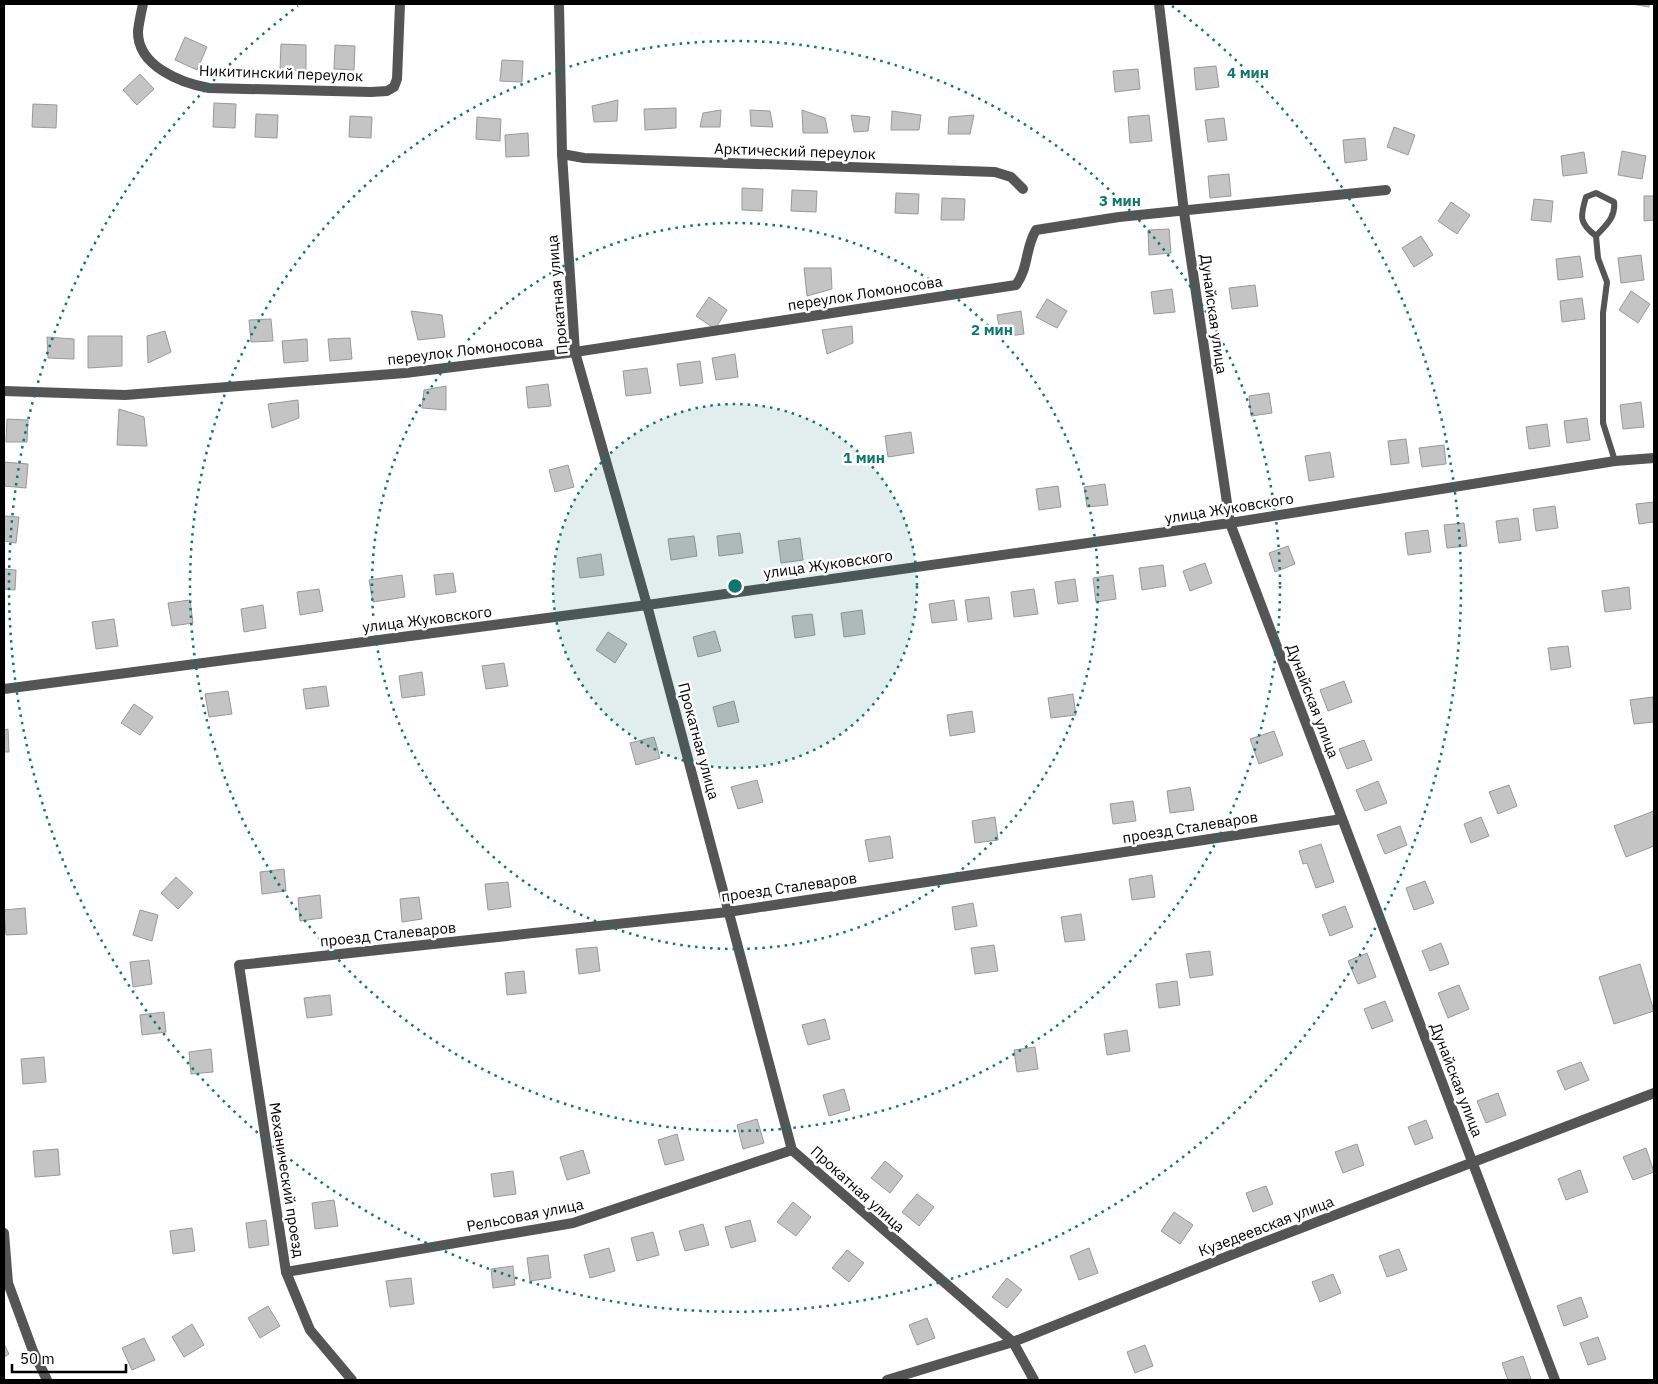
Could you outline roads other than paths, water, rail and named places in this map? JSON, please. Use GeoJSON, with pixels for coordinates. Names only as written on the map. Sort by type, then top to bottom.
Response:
{"type":"FeatureCollection","features":[{"type":"Feature","properties":{"kind":"street","name":"Никитинский переулок"},"geometry":{"type":"LineString","coordinates":[[143,4],[138,33],[147,58],[167,74],[187,84],[209,88],[371,92],[386,91],[394,87],[397,79],[400,4]]}},
{"type":"Feature","properties":{"kind":"street","name":"Прокатная улица"},"geometry":{"type":"LineString","coordinates":[[560,4],[562,154],[575,352],[648,605],[792,1150],[1013,1342],[1034,1380]]}},
{"type":"Feature","properties":{"kind":"street","name":"Дунайская улица"},"geometry":{"type":"LineString","coordinates":[[1158,4],[1184,212],[1230,523],[1555,1380]]}},
{"type":"Feature","properties":{"kind":"street","name":"Арктический переулок"},"geometry":{"type":"LineString","coordinates":[[562,154],[584,158],[994,172],[1011,177],[1023,188]]}},
{"type":"Feature","properties":{"kind":"street"},"geometry":{"type":"LineString","coordinates":[[1184,212],[1386,190]]}},
{"type":"Feature","properties":{"kind":"street","name":"переулок Ломоносова"},"geometry":{"type":"LineString","coordinates":[[4,391],[125,396],[405,373],[575,352],[1016,285],[1024,274],[1028,260],[1028,242],[1036,230],[1119,217],[1184,212]]}},
{"type":"Feature","properties":{"kind":"street","name":"улица Жуковского"},"geometry":{"type":"LineString","coordinates":[[4,689],[648,605],[1230,523],[1615,462],[1654,458]]}},
{"type":"Feature","properties":{"kind":"street","name":"проезд Сталеваров"},"geometry":{"type":"LineString","coordinates":[[239,966],[728,912],[1342,819]]}},
{"type":"Feature","properties":{"kind":"street","name":"Механический проезд"},"geometry":{"type":"LineString","coordinates":[[239,966],[286,1272],[310,1330],[352,1380]]}},
{"type":"Feature","properties":{"kind":"street","name":"Кузедеевская улица"},"geometry":{"type":"LineString","coordinates":[[887,1380],[1013,1342],[1246,1249],[1473,1164],[1654,1093]]}},
{"type":"Feature","properties":{"kind":"street","name":"Рельсовая улица"},"geometry":{"type":"LineString","coordinates":[[286,1272],[572,1224],[792,1150]]}},
{"type":"Feature","properties":{"kind":"street"},"geometry":{"type":"LineString","coordinates":[[4,1233],[8,1283],[33,1351],[47,1380]]}},
{"type":"Feature","properties":{"kind":"lane"},"geometry":{"type":"LineString","coordinates":[[1596,236],[1585,228],[1581,214],[1586,197],[1596,193],[1614,202],[1615,208],[1611,219],[1596,236],[1598,258],[1607,282],[1603,313],[1603,423],[1615,462]]}}]}
